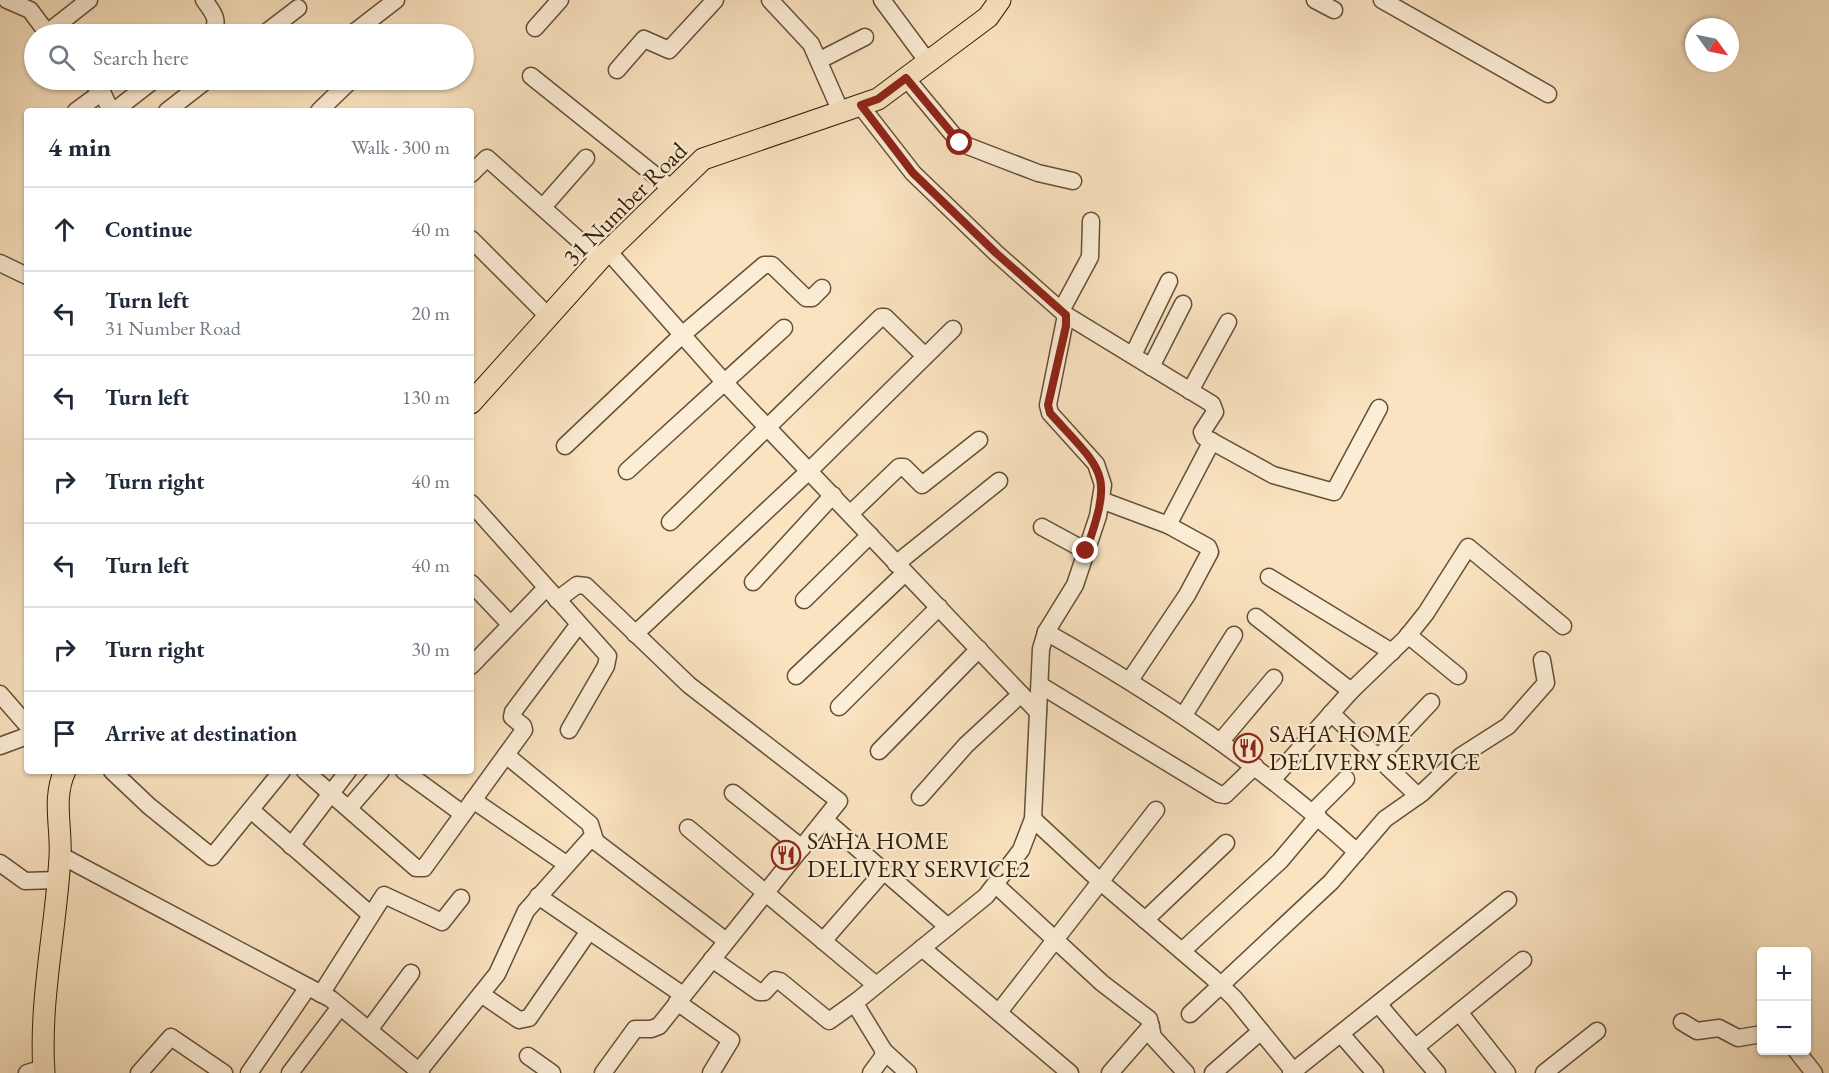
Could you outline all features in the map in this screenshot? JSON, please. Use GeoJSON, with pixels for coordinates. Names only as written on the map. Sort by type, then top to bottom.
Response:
{"type":"FeatureCollection","features":[{"type":"Feature","properties":{"kind":"main road","name":"31 Number Road"},"geometry":{"type":"LineString","coordinates":[[474,400],[604,255],[703,159],[878,99],[988,16],[999,0]]}},
{"type":"Feature","properties":{"kind":"main road"},"geometry":{"type":"LineString","coordinates":[[38,1071],[60,855],[58,806],[60,787],[65,774]]}},
{"type":"Feature","properties":{"kind":"street"},"geometry":{"type":"LineString","coordinates":[[0,5],[7,0],[30,10],[40,24]]}},
{"type":"Feature","properties":{"kind":"street"},"geometry":{"type":"LineString","coordinates":[[59,24],[89,0]]}},
{"type":"Feature","properties":{"kind":"street"},"geometry":{"type":"LineString","coordinates":[[204,0],[217,24]]}},
{"type":"Feature","properties":{"kind":"street"},"geometry":{"type":"LineString","coordinates":[[365,24],[396,0]]}},
{"type":"Feature","properties":{"kind":"street"},"geometry":{"type":"LineString","coordinates":[[535,28],[560,0]]}},
{"type":"Feature","properties":{"kind":"street"},"geometry":{"type":"LineString","coordinates":[[617,70],[644,39],[669,50],[715,0]]}},
{"type":"Feature","properties":{"kind":"street"},"geometry":{"type":"LineString","coordinates":[[770,0],[811,44],[851,108],[913,173],[996,253],[1064,312],[1215,407],[1202,432],[1204,437],[1273,476],[1314,485],[1332,493],[1379,408]]}},
{"type":"Feature","properties":{"kind":"street"},"geometry":{"type":"LineString","coordinates":[[882,0],[928,62]]}},
{"type":"Feature","properties":{"kind":"street"},"geometry":{"type":"LineString","coordinates":[[1315,0],[1334,10]]}},
{"type":"Feature","properties":{"kind":"street"},"geometry":{"type":"LineString","coordinates":[[1382,0],[1548,94]]}},
{"type":"Feature","properties":{"kind":"street"},"geometry":{"type":"LineString","coordinates":[[277,24],[298,8]]}},
{"type":"Feature","properties":{"kind":"street"},"geometry":{"type":"LineString","coordinates":[[820,60],[865,37]]}},
{"type":"Feature","properties":{"kind":"street"},"geometry":{"type":"LineString","coordinates":[[531,76],[672,189]]}},
{"type":"Feature","properties":{"kind":"street"},"geometry":{"type":"LineString","coordinates":[[906,78],[960,143],[1038,173],[1073,181]]}},
{"type":"Feature","properties":{"kind":"street"},"geometry":{"type":"LineString","coordinates":[[116,108],[140,90]]}},
{"type":"Feature","properties":{"kind":"street"},"geometry":{"type":"LineString","coordinates":[[171,108],[194,90]]}},
{"type":"Feature","properties":{"kind":"street"},"geometry":{"type":"LineString","coordinates":[[321,108],[340,90]]}},
{"type":"Feature","properties":{"kind":"street"},"geometry":{"type":"LineString","coordinates":[[80,108],[102,92],[110,108]]}},
{"type":"Feature","properties":{"kind":"street"},"geometry":{"type":"LineString","coordinates":[[474,171],[488,158],[543,207],[604,255],[1038,712]]}},
{"type":"Feature","properties":{"kind":"street"},"geometry":{"type":"LineString","coordinates":[[543,207],[586,158]]}},
{"type":"Feature","properties":{"kind":"street"},"geometry":{"type":"LineString","coordinates":[[712,959],[759,992],[764,992],[775,980],[780,981],[830,1021],[948,927],[996,885],[1021,850],[1033,819],[1041,648],[1046,632],[1075,585],[1101,500],[1103,485],[1096,464],[1050,413],[1048,405],[1066,326],[1064,312],[1090,257],[1091,221]]}},
{"type":"Feature","properties":{"kind":"street"},"geometry":{"type":"LineString","coordinates":[[474,242],[549,317]]}},
{"type":"Feature","properties":{"kind":"street"},"geometry":{"type":"LineString","coordinates":[[0,263],[24,275]]}},
{"type":"Feature","properties":{"kind":"street"},"geometry":{"type":"LineString","coordinates":[[565,446],[682,335],[768,264],[806,298],[812,298],[822,288]]}},
{"type":"Feature","properties":{"kind":"street"},"geometry":{"type":"LineString","coordinates":[[1132,355],[1169,281]]}},
{"type":"Feature","properties":{"kind":"street"},"geometry":{"type":"LineString","coordinates":[[1151,367],[1183,304]]}},
{"type":"Feature","properties":{"kind":"street"},"geometry":{"type":"LineString","coordinates":[[670,522],[883,316],[925,356]]}},
{"type":"Feature","properties":{"kind":"street"},"geometry":{"type":"LineString","coordinates":[[1190,390],[1228,322]]}},
{"type":"Feature","properties":{"kind":"street"},"geometry":{"type":"LineString","coordinates":[[627,471],[784,328]]}},
{"type":"Feature","properties":{"kind":"street"},"geometry":{"type":"LineString","coordinates":[[635,634],[810,470],[953,329]]}},
{"type":"Feature","properties":{"kind":"street"},"geometry":{"type":"LineString","coordinates":[[850,514],[899,467],[904,467],[922,485],[979,440]]}},
{"type":"Feature","properties":{"kind":"street"},"geometry":{"type":"LineString","coordinates":[[1168,525],[1212,441]]}},
{"type":"Feature","properties":{"kind":"street"},"geometry":{"type":"LineString","coordinates":[[796,676],[901,569],[999,481]]}},
{"type":"Feature","properties":{"kind":"street"},"geometry":{"type":"LineString","coordinates":[[753,582],[833,495]]}},
{"type":"Feature","properties":{"kind":"street"},"geometry":{"type":"LineString","coordinates":[[1101,500],[1168,525],[1208,547],[1210,552],[1186,595],[1130,680]]}},
{"type":"Feature","properties":{"kind":"street"},"geometry":{"type":"LineString","coordinates":[[474,506],[608,656],[609,662],[569,730]]}},
{"type":"Feature","properties":{"kind":"street"},"geometry":{"type":"LineString","coordinates":[[1042,526],[1086,551]]}},
{"type":"Feature","properties":{"kind":"street"},"geometry":{"type":"LineString","coordinates":[[804,600],[870,535]]}},
{"type":"Feature","properties":{"kind":"street"},"geometry":{"type":"LineString","coordinates":[[1274,779],[1351,691],[1408,635],[1426,613],[1468,547],[1563,626]]}},
{"type":"Feature","properties":{"kind":"street"},"geometry":{"type":"LineString","coordinates":[[1269,577],[1392,651]]}},
{"type":"Feature","properties":{"kind":"street"},"geometry":{"type":"LineString","coordinates":[[558,600],[577,585],[586,586],[689,685],[838,799],[825,820],[725,940],[656,1028],[639,1028],[631,1033],[603,1073]]}},
{"type":"Feature","properties":{"kind":"street"},"geometry":{"type":"LineString","coordinates":[[474,586],[509,623]]}},
{"type":"Feature","properties":{"kind":"street"},"geometry":{"type":"LineString","coordinates":[[474,663],[509,623],[546,588]]}},
{"type":"Feature","properties":{"kind":"street"},"geometry":{"type":"LineString","coordinates":[[839,707],[939,607]]}},
{"type":"Feature","properties":{"kind":"street"},"geometry":{"type":"LineString","coordinates":[[1257,617],[1351,691]]}},
{"type":"Feature","properties":{"kind":"street"},"geometry":{"type":"LineString","coordinates":[[309,774],[420,870],[424,868],[524,728],[513,717],[513,712],[579,624]]}},
{"type":"Feature","properties":{"kind":"street"},"geometry":{"type":"LineString","coordinates":[[1046,632],[1130,680],[1221,741],[1274,779],[1357,852]]}},
{"type":"Feature","properties":{"kind":"street"},"geometry":{"type":"LineString","coordinates":[[1184,715],[1234,635]]}},
{"type":"Feature","properties":{"kind":"street"},"geometry":{"type":"LineString","coordinates":[[1408,635],[1458,676]]}},
{"type":"Feature","properties":{"kind":"street"},"geometry":{"type":"LineString","coordinates":[[879,752],[979,649]]}},
{"type":"Feature","properties":{"kind":"street"},"geometry":{"type":"LineString","coordinates":[[1190,1014],[1331,882],[1385,819],[1418,796],[1461,756],[1508,726],[1531,698],[1544,688],[1546,677],[1542,660]]}},
{"type":"Feature","properties":{"kind":"street"},"geometry":{"type":"LineString","coordinates":[[1221,741],[1274,678]]}},
{"type":"Feature","properties":{"kind":"street"},"geometry":{"type":"LineString","coordinates":[[1040,685],[1219,794],[1225,795],[1255,766]]}},
{"type":"Feature","properties":{"kind":"street"},"geometry":{"type":"LineString","coordinates":[[0,694],[24,722]]}},
{"type":"Feature","properties":{"kind":"street"},"geometry":{"type":"LineString","coordinates":[[920,797],[966,745],[1021,694]]}},
{"type":"Feature","properties":{"kind":"street"},"geometry":{"type":"LineString","coordinates":[[1378,758],[1431,702]]}},
{"type":"Feature","properties":{"kind":"street"},"geometry":{"type":"LineString","coordinates":[[1331,713],[1418,796]]}},
{"type":"Feature","properties":{"kind":"street"},"geometry":{"type":"LineString","coordinates":[[0,746],[24,737]]}},
{"type":"Feature","properties":{"kind":"street"},"geometry":{"type":"LineString","coordinates":[[506,755],[590,824],[595,840],[725,940]]}},
{"type":"Feature","properties":{"kind":"street"},"geometry":{"type":"LineString","coordinates":[[115,774],[209,856],[215,855],[280,774]]}},
{"type":"Feature","properties":{"kind":"street"},"geometry":{"type":"LineString","coordinates":[[291,846],[346,774]]}},
{"type":"Feature","properties":{"kind":"street"},"geometry":{"type":"LineString","coordinates":[[349,808],[378,774]]}},
{"type":"Feature","properties":{"kind":"street"},"geometry":{"type":"LineString","coordinates":[[408,774],[463,814]]}},
{"type":"Feature","properties":{"kind":"street"},"geometry":{"type":"LineString","coordinates":[[1182,951],[1280,861],[1315,814],[1346,779]]}},
{"type":"Feature","properties":{"kind":"street"},"geometry":{"type":"LineString","coordinates":[[733,793],[802,848]]}},
{"type":"Feature","properties":{"kind":"street"},"geometry":{"type":"LineString","coordinates":[[473,800],[566,864]]}},
{"type":"Feature","properties":{"kind":"street"},"geometry":{"type":"LineString","coordinates":[[251,810],[371,915]]}},
{"type":"Feature","properties":{"kind":"street"},"geometry":{"type":"LineString","coordinates":[[999,1012],[1102,883],[1156,810]]}},
{"type":"Feature","properties":{"kind":"street"},"geometry":{"type":"LineString","coordinates":[[1033,819],[1102,883],[1221,985],[1293,1072],[1508,900]]}},
{"type":"Feature","properties":{"kind":"street"},"geometry":{"type":"LineString","coordinates":[[825,820],[948,927]]}},
{"type":"Feature","properties":{"kind":"street"},"geometry":{"type":"LineString","coordinates":[[688,828],[876,985]]}},
{"type":"Feature","properties":{"kind":"street"},"geometry":{"type":"LineString","coordinates":[[60,855],[315,991],[340,1007],[420,1072],[497,974],[522,917],[587,840],[595,840]]}},
{"type":"Feature","properties":{"kind":"street"},"geometry":{"type":"LineString","coordinates":[[1145,920],[1226,843]]}},
{"type":"Feature","properties":{"kind":"street"},"geometry":{"type":"LineString","coordinates":[[0,863],[25,881],[58,880]]}},
{"type":"Feature","properties":{"kind":"street"},"geometry":{"type":"LineString","coordinates":[[823,940],[884,871]]}},
{"type":"Feature","properties":{"kind":"street"},"geometry":{"type":"LineString","coordinates":[[996,885],[1056,942],[1149,1019],[1153,1037],[1186,1073]]}},
{"type":"Feature","properties":{"kind":"street"},"geometry":{"type":"LineString","coordinates":[[249,1073],[315,991],[371,915],[381,897],[388,895],[442,922],[447,920],[461,898]]}},
{"type":"Feature","properties":{"kind":"street"},"geometry":{"type":"LineString","coordinates":[[538,897],[590,931],[731,1040],[711,1073]]}},
{"type":"Feature","properties":{"kind":"street"},"geometry":{"type":"LineString","coordinates":[[481,994],[524,1021],[529,1018],[590,931]]}},
{"type":"Feature","properties":{"kind":"street"},"geometry":{"type":"LineString","coordinates":[[922,948],[1070,1073]]}},
{"type":"Feature","properties":{"kind":"street"},"geometry":{"type":"LineString","coordinates":[[1416,1047],[1523,960]]}},
{"type":"Feature","properties":{"kind":"street"},"geometry":{"type":"LineString","coordinates":[[369,1030],[411,973]]}},
{"type":"Feature","properties":{"kind":"street"},"geometry":{"type":"LineString","coordinates":[[857,1001],[856,1007],[884,1051],[908,1073]]}},
{"type":"Feature","properties":{"kind":"street"},"geometry":{"type":"LineString","coordinates":[[1378,1004],[1437,1073]]}},
{"type":"Feature","properties":{"kind":"street"},"geometry":{"type":"LineString","coordinates":[[290,1073],[340,1007]]}},
{"type":"Feature","properties":{"kind":"street"},"geometry":{"type":"LineString","coordinates":[[1459,1012],[1507,1073]]}},
{"type":"Feature","properties":{"kind":"street"},"geometry":{"type":"LineString","coordinates":[[1682,1022],[1697,1031],[1719,1028],[1738,1038],[1757,1035]]}},
{"type":"Feature","properties":{"kind":"street"},"geometry":{"type":"LineString","coordinates":[[1110,1073],[1151,1026]]}},
{"type":"Feature","properties":{"kind":"street"},"geometry":{"type":"LineString","coordinates":[[1213,1073],[1261,1031]]}},
{"type":"Feature","properties":{"kind":"street"},"geometry":{"type":"LineString","coordinates":[[1544,1073],[1597,1031]]}},
{"type":"Feature","properties":{"kind":"street"},"geometry":{"type":"LineString","coordinates":[[1341,1034],[1375,1073]]}},
{"type":"Feature","properties":{"kind":"street"},"geometry":{"type":"LineString","coordinates":[[139,1073],[171,1037],[224,1073]]}},
{"type":"Feature","properties":{"kind":"street"},"geometry":{"type":"LineString","coordinates":[[871,1073],[882,1058],[884,1051]]}},
{"type":"Feature","properties":{"kind":"street"},"geometry":{"type":"LineString","coordinates":[[1800,1055],[1814,1073]]}},
{"type":"Feature","properties":{"kind":"street"},"geometry":{"type":"LineString","coordinates":[[528,1056],[552,1073]]}},
{"type":"Feature","properties":{"kind":"place","name":"SAHA HOME DELIVERY SERVICE"},"geometry":{"type":"Point","coordinates":[1248,748]}},
{"type":"Feature","properties":{"kind":"place","name":"SAHA HOME DELIVERY SERVICE2"},"geometry":{"type":"Point","coordinates":[786,855]}},
{"type":"Feature","properties":{"kind":"route"},"geometry":{"type":"LineString","coordinates":[[960,143],[952,138],[906,78],[878,99],[861,105],[913,173],[996,253],[1062,309],[1066,315],[1066,326],[1048,405],[1050,413],[1096,464],[1103,485],[1098,516],[1086,551]]}}]}
